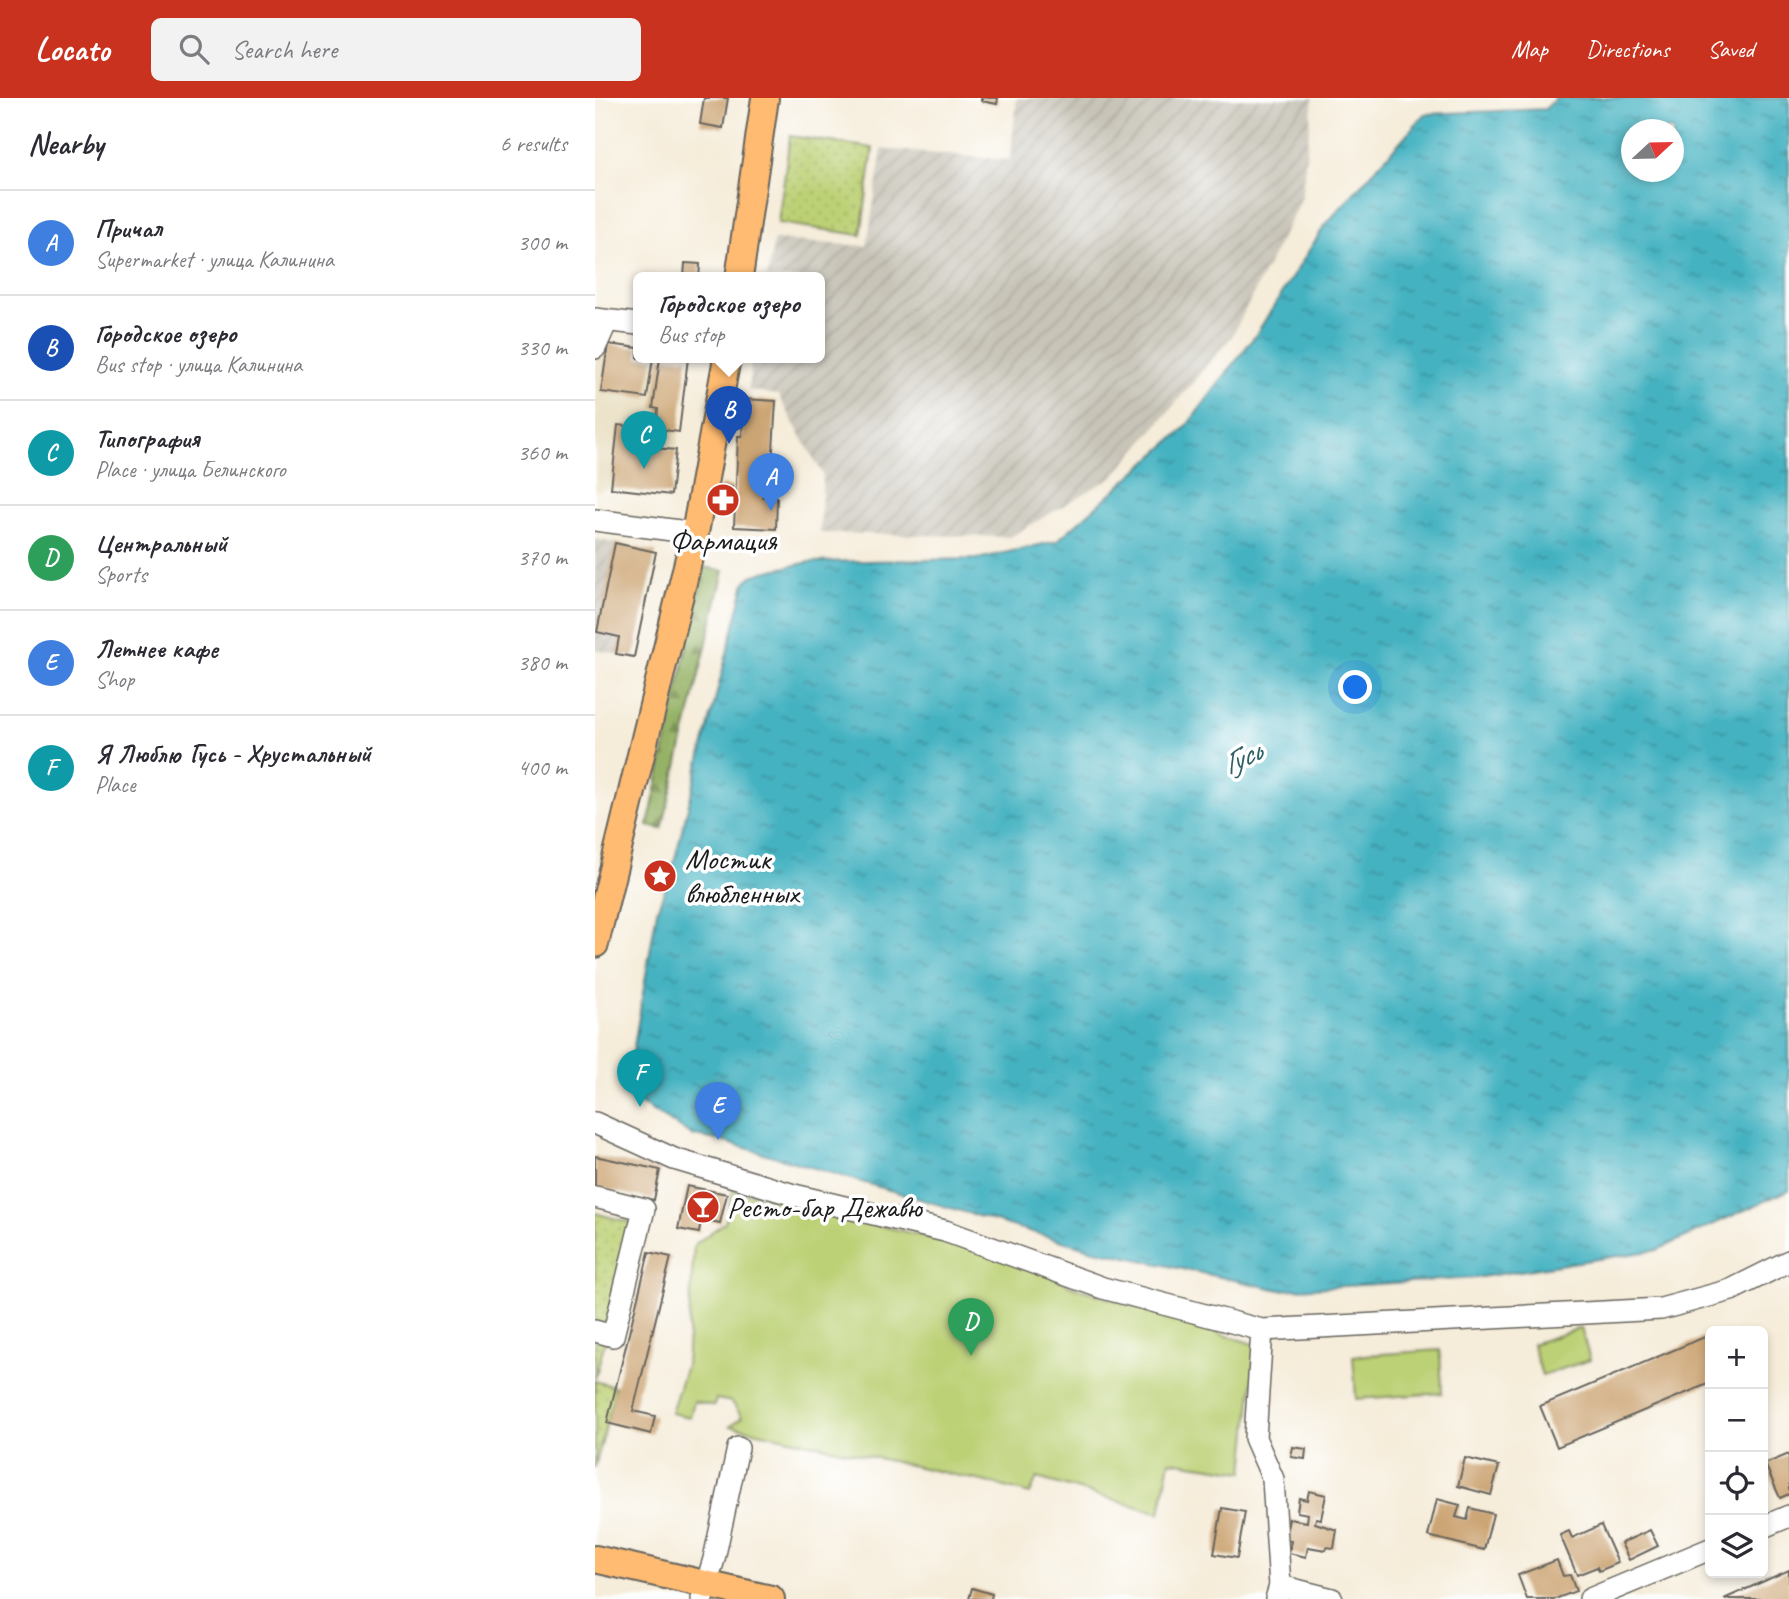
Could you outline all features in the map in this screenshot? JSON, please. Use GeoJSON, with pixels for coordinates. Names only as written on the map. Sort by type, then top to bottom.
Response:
{"type":"FeatureCollection","features":[{"type":"Feature","properties":{"kind":"main road"},"geometry":{"type":"LineString","coordinates":[[740,272],[765,98]]}},
{"type":"Feature","properties":{"kind":"main road"},"geometry":{"type":"LineString","coordinates":[[595,944],[695,533],[726,363]]}},
{"type":"Feature","properties":{"kind":"main road"},"geometry":{"type":"LineString","coordinates":[[595,1559],[704,1592],[771,1599]]}},
{"type":"Feature","properties":{"kind":"street"},"geometry":{"type":"LineString","coordinates":[[595,348],[601,320],[633,323]]}},
{"type":"Feature","properties":{"kind":"street"},"geometry":{"type":"LineString","coordinates":[[595,520],[695,533]]}},
{"type":"Feature","properties":{"kind":"street"},"geometry":{"type":"LineString","coordinates":[[595,1123],[674,1159],[794,1195],[946,1231],[1103,1287],[1262,1330],[1661,1309],[1731,1290],[1789,1261]]}},
{"type":"Feature","properties":{"kind":"street"},"geometry":{"type":"LineString","coordinates":[[595,1198],[643,1209],[613,1336],[595,1331]]}},
{"type":"Feature","properties":{"kind":"street"},"geometry":{"type":"LineString","coordinates":[[1262,1330],[1255,1438],[1273,1479],[1278,1593],[1332,1599]]}},
{"type":"Feature","properties":{"kind":"street"},"geometry":{"type":"LineString","coordinates":[[704,1592],[714,1559],[738,1448]]}},
{"type":"Feature","properties":{"kind":"street"},"geometry":{"type":"LineString","coordinates":[[1768,1525],[1789,1516]]}},
{"type":"Feature","properties":{"kind":"street"},"geometry":{"type":"LineString","coordinates":[[1590,1599],[1705,1551]]}},
{"type":"Feature","properties":{"kind":"shaded area"},"geometry":{"type":"Polygon","coordinates":[[[1017,98],[1313,98],[1301,199],[1232,336],[1114,476],[1010,537],[820,533],[823,475],[778,395],[748,390],[751,363],[825,363],[825,272],[768,272],[774,240],[867,246],[882,149],[1010,160],[1017,98]]]}},
{"type":"Feature","properties":{"kind":"shaded area"},"geometry":{"type":"Polygon","coordinates":[[[608,344],[633,356],[633,363],[687,363],[671,495],[611,488],[595,492],[595,355],[606,356],[608,344]]]}},
{"type":"Feature","properties":{"kind":"shaded area"},"geometry":{"type":"Polygon","coordinates":[[[595,539],[656,552],[634,657],[595,650],[595,539]]]}},
{"type":"Feature","properties":{"kind":"green space"},"geometry":{"type":"Polygon","coordinates":[[[790,136],[873,148],[861,235],[778,223],[790,136]]]}},
{"type":"Feature","properties":{"kind":"green space"},"geometry":{"type":"Polygon","coordinates":[[[704,567],[724,571],[662,829],[648,826],[704,567]]]}},
{"type":"Feature","properties":{"kind":"green space"},"geometry":{"type":"Polygon","coordinates":[[[733,1190],[1014,1258],[1074,1287],[1253,1344],[1256,1347],[1244,1472],[1170,1461],[1160,1513],[1037,1478],[1030,1494],[731,1426],[742,1417],[732,1402],[716,1399],[714,1406],[694,1401],[690,1417],[671,1413],[686,1365],[694,1245],[725,1222],[733,1190]]]}},
{"type":"Feature","properties":{"kind":"green space"},"geometry":{"type":"Polygon","coordinates":[[[595,1213],[636,1224],[595,1379],[595,1213]]]}},
{"type":"Feature","properties":{"kind":"green space"},"geometry":{"type":"Polygon","coordinates":[[[1581,1328],[1590,1360],[1542,1375],[1532,1344],[1581,1328]]]}},
{"type":"Feature","properties":{"kind":"green space"},"geometry":{"type":"Polygon","coordinates":[[[1440,1350],[1442,1393],[1356,1399],[1353,1356],[1440,1350]]]}},
{"type":"Feature","properties":{"kind":"green space"},"geometry":{"type":"Polygon","coordinates":[[[595,1381],[616,1387],[595,1468],[595,1381]]]}},
{"type":"Feature","properties":{"kind":"water","name":"Гусь"},"geometry":{"type":"Polygon","coordinates":[[[1556,98],[1789,98],[1789,1190],[1657,1250],[1474,1278],[1280,1290],[1090,1249],[718,1140],[694,1136],[628,1096],[657,910],[671,874],[745,582],[764,572],[809,562],[977,559],[1057,541],[1185,428],[1257,333],[1325,225],[1425,114],[1545,109],[1556,98]]]}},
{"type":"Feature","properties":{"kind":"building"},"geometry":{"type":"Polygon","coordinates":[[[704,98],[728,98],[723,128],[700,124],[704,98]]]}},
{"type":"Feature","properties":{"kind":"building"},"geometry":{"type":"Polygon","coordinates":[[[981,98],[998,98],[997,104],[981,101],[981,98]]]}},
{"type":"Feature","properties":{"kind":"building"},"geometry":{"type":"Polygon","coordinates":[[[685,263],[700,264],[699,272],[684,272],[685,263]]]}},
{"type":"Feature","properties":{"kind":"building"},"geometry":{"type":"Polygon","coordinates":[[[608,344],[633,347],[633,363],[652,363],[647,398],[601,392],[608,344]]]}},
{"type":"Feature","properties":{"kind":"building"},"geometry":{"type":"Polygon","coordinates":[[[659,363],[687,363],[679,432],[656,429],[658,409],[653,408],[659,363]]]}},
{"type":"Feature","properties":{"kind":"building"},"geometry":{"type":"Polygon","coordinates":[[[744,399],[776,401],[772,466],[765,465],[763,497],[777,498],[776,529],[734,527],[738,436],[742,436],[744,399]]]}},
{"type":"Feature","properties":{"kind":"building"},"geometry":{"type":"Polygon","coordinates":[[[635,420],[647,421],[644,447],[676,450],[671,495],[611,488],[618,425],[635,427],[635,420]]]}},
{"type":"Feature","properties":{"kind":"building"},"geometry":{"type":"Polygon","coordinates":[[[721,485],[732,487],[728,508],[716,506],[721,485]]]}},
{"type":"Feature","properties":{"kind":"building"},"geometry":{"type":"Polygon","coordinates":[[[615,543],[656,552],[634,657],[616,654],[619,637],[597,632],[615,543]]]}},
{"type":"Feature","properties":{"kind":"building"},"geometry":{"type":"Polygon","coordinates":[[[595,1156],[660,1170],[654,1200],[595,1187],[595,1156]]]}},
{"type":"Feature","properties":{"kind":"building","name":"Ресто-бар Дежавю"},"geometry":{"type":"Polygon","coordinates":[[[687,1186],[727,1194],[720,1223],[701,1219],[699,1233],[678,1229],[687,1186]]]}},
{"type":"Feature","properties":{"kind":"building"},"geometry":{"type":"Polygon","coordinates":[[[649,1252],[671,1257],[633,1411],[655,1416],[651,1434],[607,1423],[649,1252]]]}},
{"type":"Feature","properties":{"kind":"building"},"geometry":{"type":"Polygon","coordinates":[[[1705,1337],[1705,1385],[1557,1447],[1540,1406],[1705,1337]]]}},
{"type":"Feature","properties":{"kind":"building"},"geometry":{"type":"Polygon","coordinates":[[[1293,1447],[1306,1449],[1305,1459],[1291,1457],[1293,1447]]]}},
{"type":"Feature","properties":{"kind":"building"},"geometry":{"type":"Polygon","coordinates":[[[1789,1454],[1789,1494],[1780,1498],[1768,1471],[1768,1463],[1789,1454]]]}},
{"type":"Feature","properties":{"kind":"building"},"geometry":{"type":"Polygon","coordinates":[[[1465,1458],[1499,1466],[1491,1495],[1458,1486],[1465,1458]]]}},
{"type":"Feature","properties":{"kind":"building"},"geometry":{"type":"Polygon","coordinates":[[[1309,1491],[1326,1495],[1321,1519],[1316,1518],[1315,1523],[1337,1530],[1334,1548],[1327,1547],[1326,1550],[1308,1547],[1306,1557],[1289,1553],[1291,1541],[1285,1540],[1289,1519],[1307,1522],[1308,1514],[1297,1512],[1299,1498],[1307,1500],[1309,1491]]]}},
{"type":"Feature","properties":{"kind":"building"},"geometry":{"type":"Polygon","coordinates":[[[1437,1499],[1460,1505],[1456,1517],[1467,1520],[1470,1508],[1493,1514],[1484,1550],[1428,1536],[1437,1499]]]}},
{"type":"Feature","properties":{"kind":"building"},"geometry":{"type":"Polygon","coordinates":[[[1222,1508],[1245,1512],[1237,1558],[1214,1554],[1222,1508]]]}},
{"type":"Feature","properties":{"kind":"building"},"geometry":{"type":"Polygon","coordinates":[[[1601,1525],[1618,1563],[1599,1571],[1597,1567],[1577,1575],[1560,1535],[1569,1531],[1572,1538],[1601,1525]]]}},
{"type":"Feature","properties":{"kind":"building"},"geometry":{"type":"Polygon","coordinates":[[[1650,1530],[1658,1546],[1629,1560],[1621,1543],[1650,1530]]]}},
{"type":"Feature","properties":{"kind":"building"},"geometry":{"type":"Polygon","coordinates":[[[1557,1560],[1563,1576],[1570,1575],[1576,1591],[1555,1599],[1527,1599],[1518,1575],[1557,1560]]]}},
{"type":"Feature","properties":{"kind":"building"},"geometry":{"type":"Polygon","coordinates":[[[1789,1570],[1789,1599],[1724,1599],[1789,1570]]]}},
{"type":"Feature","properties":{"kind":"building"},"geometry":{"type":"Polygon","coordinates":[[[972,1588],[992,1594],[991,1599],[969,1599],[972,1588]]]}},
{"type":"Feature","properties":{"kind":"place","name":"Городское озеро"},"geometry":{"type":"Point","coordinates":[729,444]}},
{"type":"Feature","properties":{"kind":"place","name":"Типография"},"geometry":{"type":"Point","coordinates":[644,469]}},
{"type":"Feature","properties":{"kind":"place","name":"Фармация"},"geometry":{"type":"Point","coordinates":[723,500]}},
{"type":"Feature","properties":{"kind":"place","name":"Причал"},"geometry":{"type":"Point","coordinates":[771,511]}},
{"type":"Feature","properties":{"kind":"place","name":"Мостик влюбленных"},"geometry":{"type":"Point","coordinates":[660,876]}},
{"type":"Feature","properties":{"kind":"place","name":"Я Люблю Гусь - Хрустальный"},"geometry":{"type":"Point","coordinates":[640,1107]}},
{"type":"Feature","properties":{"kind":"place","name":"Летнее кафе"},"geometry":{"type":"Point","coordinates":[718,1140]}},
{"type":"Feature","properties":{"kind":"place","name":"Ресто-бар Дежавю"},"geometry":{"type":"Point","coordinates":[703,1207]}},
{"type":"Feature","properties":{"kind":"place","name":"Центральный"},"geometry":{"type":"Point","coordinates":[971,1356]}}]}
